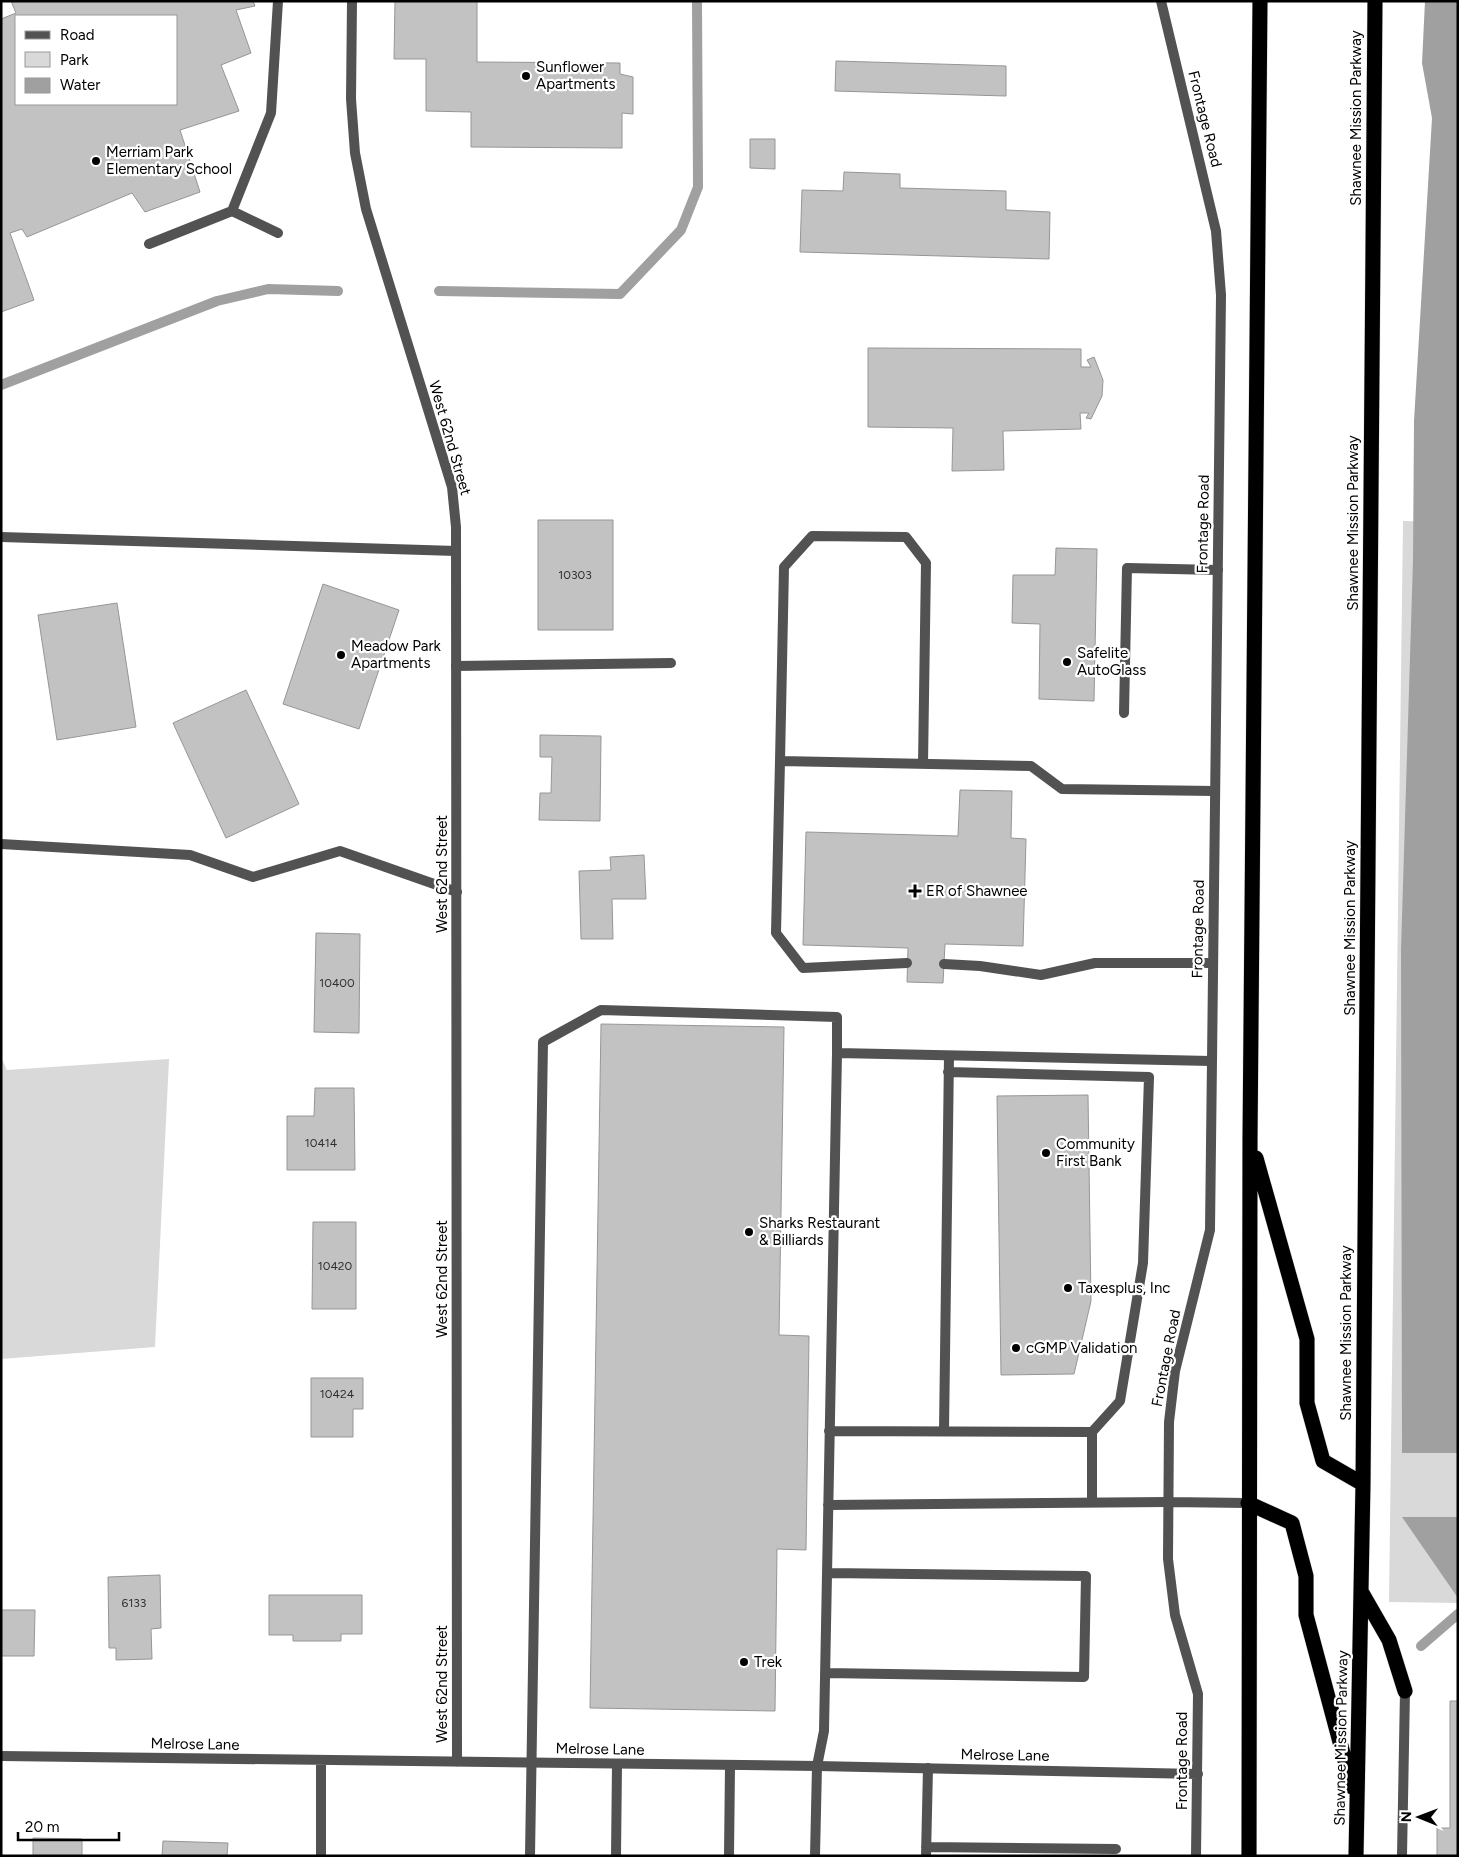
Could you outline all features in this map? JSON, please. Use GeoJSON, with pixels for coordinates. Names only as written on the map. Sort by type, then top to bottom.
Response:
{"type":"FeatureCollection","features":[{"type":"Feature","properties":{"kind":"highway"},"geometry":{"type":"LineString","coordinates":[[1249,1856],[1250,1139],[1260,1]]}},
{"type":"Feature","properties":{"kind":"highway","name":"Shawnee Mission Parkway"},"geometry":{"type":"LineString","coordinates":[[1356,1856],[1362,1592],[1375,1]]}},
{"type":"Feature","properties":{"kind":"highway"},"geometry":{"type":"LineString","coordinates":[[1250,1139],[1307,1339],[1307,1403],[1323,1461],[1363,1484]]}},
{"type":"Feature","properties":{"kind":"highway"},"geometry":{"type":"LineString","coordinates":[[1248,1503],[1292,1523],[1306,1576],[1306,1615],[1357,1805]]}},
{"type":"Feature","properties":{"kind":"highway"},"geometry":{"type":"LineString","coordinates":[[1362,1592],[1389,1640],[1405,1691]]}},
{"type":"Feature","properties":{"kind":"street"},"geometry":{"type":"LineString","coordinates":[[149,244],[232,211],[271,113],[278,1]]}},
{"type":"Feature","properties":{"kind":"street","name":"West 62nd Street"},"geometry":{"type":"LineString","coordinates":[[352,1],[351,99],[355,153],[366,209],[452,487],[456,551],[456,1762]]}},
{"type":"Feature","properties":{"kind":"street","name":"Frontage Road"},"geometry":{"type":"LineString","coordinates":[[1161,1],[1216,231],[1222,295],[1210,1230],[1175,1371],[1169,1422],[1168,1559],[1175,1616],[1198,1694],[1196,1856]]}},
{"type":"Feature","properties":{"kind":"street"},"geometry":{"type":"LineString","coordinates":[[232,211],[278,234]]}},
{"type":"Feature","properties":{"kind":"street"},"geometry":{"type":"LineString","coordinates":[[908,963],[804,968],[776,933],[784,567],[812,536],[906,536],[926,564],[923,764]]}},
{"type":"Feature","properties":{"kind":"street"},"geometry":{"type":"LineString","coordinates":[[1,537],[456,551]]}},
{"type":"Feature","properties":{"kind":"street"},"geometry":{"type":"LineString","coordinates":[[1124,712],[1127,568],[1218,570]]}},
{"type":"Feature","properties":{"kind":"street"},"geometry":{"type":"LineString","coordinates":[[456,666],[671,663]]}},
{"type":"Feature","properties":{"kind":"street"},"geometry":{"type":"LineString","coordinates":[[780,762],[1031,766],[1062,789],[1215,791]]}},
{"type":"Feature","properties":{"kind":"street"},"geometry":{"type":"LineString","coordinates":[[1,844],[190,855],[254,877],[340,851],[457,892]]}},
{"type":"Feature","properties":{"kind":"street"},"geometry":{"type":"LineString","coordinates":[[944,964],[980,966],[1041,975],[1095,963],[1213,963]]}},
{"type":"Feature","properties":{"kind":"street"},"geometry":{"type":"LineString","coordinates":[[530,1856],[543,1042],[601,1010],[837,1017],[824,1731],[817,1766],[815,1856]]}},
{"type":"Feature","properties":{"kind":"street"},"geometry":{"type":"LineString","coordinates":[[837,1053],[1212,1061]]}},
{"type":"Feature","properties":{"kind":"street"},"geometry":{"type":"LineString","coordinates":[[944,1431],[949,1056]]}},
{"type":"Feature","properties":{"kind":"street"},"geometry":{"type":"LineString","coordinates":[[948,1072],[1149,1077],[1142,1272],[1120,1401],[1092,1432],[1092,1502]]}},
{"type":"Feature","properties":{"kind":"street"},"geometry":{"type":"LineString","coordinates":[[830,1431],[1092,1432]]}},
{"type":"Feature","properties":{"kind":"street"},"geometry":{"type":"LineString","coordinates":[[828,1505],[1092,1502],[1248,1503]]}},
{"type":"Feature","properties":{"kind":"street"},"geometry":{"type":"LineString","coordinates":[[825,1673],[1084,1677],[1086,1576],[827,1573]]}},
{"type":"Feature","properties":{"kind":"street"},"geometry":{"type":"LineString","coordinates":[[1402,1856],[1405,1691]]}},
{"type":"Feature","properties":{"kind":"street","name":"Melrose Lane"},"geometry":{"type":"LineString","coordinates":[[1,1756],[817,1766],[1198,1774]]}},
{"type":"Feature","properties":{"kind":"street"},"geometry":{"type":"LineString","coordinates":[[320,1856],[321,1761]]}},
{"type":"Feature","properties":{"kind":"street"},"geometry":{"type":"LineString","coordinates":[[616,1856],[617,1764]]}},
{"type":"Feature","properties":{"kind":"street"},"geometry":{"type":"LineString","coordinates":[[729,1856],[730,1766]]}},
{"type":"Feature","properties":{"kind":"street"},"geometry":{"type":"LineString","coordinates":[[928,1768],[926,1851],[1116,1849]]}},
{"type":"Feature","properties":{"kind":"green space"},"geometry":{"type":"Polygon","coordinates":[[[1403,521],[1458,522],[1458,1603],[1389,1602],[1403,521]]]}},
{"type":"Feature","properties":{"kind":"green space"},"geometry":{"type":"Polygon","coordinates":[[[1,1057],[7,1070],[169,1059],[155,1347],[1,1359],[1,1057]]]}},
{"type":"Feature","properties":{"kind":"water"},"geometry":{"type":"Polygon","coordinates":[[[1425,1],[1458,1],[1458,1453],[1402,1453],[1401,949],[1413,560],[1414,421],[1432,118],[1422,63],[1425,1]]]}},
{"type":"Feature","properties":{"kind":"water"},"geometry":{"type":"Polygon","coordinates":[[[1402,1517],[1458,1517],[1458,1598],[1402,1517]]]}},
{"type":"Feature","properties":{"kind":"building","name":"Merriam Park Elementary School"},"geometry":{"type":"Polygon","coordinates":[[[11,1],[253,1],[255,6],[236,10],[251,53],[221,65],[239,111],[180,130],[200,192],[145,212],[132,193],[27,237],[22,229],[10,233],[34,300],[1,312],[1,19],[16,13],[11,1]]]}},
{"type":"Feature","properties":{"kind":"building","name":"Sunflower Apartments"},"geometry":{"type":"Polygon","coordinates":[[[395,1],[477,1],[477,62],[620,63],[620,74],[633,77],[633,114],[622,113],[622,148],[471,147],[471,112],[426,111],[426,59],[394,59],[395,1]]]}},
{"type":"Feature","properties":{"kind":"building"},"geometry":{"type":"Polygon","coordinates":[[[836,61],[1006,66],[1006,96],[835,91],[836,61]]]}},
{"type":"Feature","properties":{"kind":"building"},"geometry":{"type":"Polygon","coordinates":[[[750,139],[775,139],[775,169],[750,168],[750,139]]]}},
{"type":"Feature","properties":{"kind":"building"},"geometry":{"type":"Polygon","coordinates":[[[844,172],[900,174],[900,188],[1006,191],[1006,210],[1050,212],[1049,259],[800,252],[802,190],[843,191],[844,172]]]}},
{"type":"Feature","properties":{"kind":"building"},"geometry":{"type":"Polygon","coordinates":[[[868,348],[1081,349],[1081,367],[1091,367],[1087,360],[1094,357],[1103,380],[1102,396],[1091,419],[1086,418],[1089,413],[1080,413],[1081,429],[1003,431],[1004,470],[952,471],[953,428],[868,427],[868,348]]]}},
{"type":"Feature","properties":{"kind":"building"},"geometry":{"type":"Polygon","coordinates":[[[538,520],[613,520],[613,630],[538,630],[538,520]]]}},
{"type":"Feature","properties":{"kind":"building","name":"Safelite AutoGlass"},"geometry":{"type":"Polygon","coordinates":[[[1056,548],[1097,549],[1094,701],[1039,699],[1040,624],[1012,623],[1013,575],[1055,575],[1056,548]]]}},
{"type":"Feature","properties":{"kind":"building","name":"Meadow Park Apartments"},"geometry":{"type":"Polygon","coordinates":[[[323,584],[399,610],[359,729],[283,704],[323,584]]]}},
{"type":"Feature","properties":{"kind":"building"},"geometry":{"type":"Polygon","coordinates":[[[117,603],[136,727],[57,740],[38,615],[117,603]]]}},
{"type":"Feature","properties":{"kind":"building"},"geometry":{"type":"Polygon","coordinates":[[[246,690],[299,804],[226,838],[173,723],[246,690]]]}},
{"type":"Feature","properties":{"kind":"building"},"geometry":{"type":"Polygon","coordinates":[[[540,735],[601,736],[600,821],[539,820],[540,793],[551,793],[552,757],[540,757],[540,735]]]}},
{"type":"Feature","properties":{"kind":"building","name":"ER of Shawnee"},"geometry":{"type":"Polygon","coordinates":[[[960,790],[1012,791],[1011,838],[1026,839],[1023,946],[945,944],[943,983],[907,982],[908,948],[803,945],[806,832],[958,836],[960,790]]]}},
{"type":"Feature","properties":{"kind":"building"},"geometry":{"type":"Polygon","coordinates":[[[644,855],[646,899],[612,899],[613,939],[581,939],[579,871],[611,870],[610,857],[644,855]]]}},
{"type":"Feature","properties":{"kind":"building"},"geometry":{"type":"Polygon","coordinates":[[[316,933],[360,934],[359,1033],[314,1032],[316,933]]]}},
{"type":"Feature","properties":{"kind":"building"},"geometry":{"type":"Polygon","coordinates":[[[601,1024],[784,1027],[779,1335],[809,1336],[806,1550],[777,1549],[775,1711],[590,1708],[601,1024]]]}},
{"type":"Feature","properties":{"kind":"building"},"geometry":{"type":"Polygon","coordinates":[[[315,1088],[354,1088],[355,1170],[287,1170],[287,1116],[314,1116],[315,1088]]]}},
{"type":"Feature","properties":{"kind":"building"},"geometry":{"type":"Polygon","coordinates":[[[1088,1095],[1091,1301],[1074,1374],[1001,1375],[997,1096],[1088,1095]]]}},
{"type":"Feature","properties":{"kind":"building"},"geometry":{"type":"Polygon","coordinates":[[[313,1222],[356,1222],[356,1309],[312,1309],[313,1222]]]}},
{"type":"Feature","properties":{"kind":"building"},"geometry":{"type":"Polygon","coordinates":[[[311,1378],[363,1378],[363,1409],[353,1409],[353,1437],[311,1437],[311,1378]]]}},
{"type":"Feature","properties":{"kind":"building"},"geometry":{"type":"Polygon","coordinates":[[[160,1575],[161,1628],[151,1629],[152,1659],[116,1660],[116,1648],[109,1648],[108,1577],[160,1575]]]}},
{"type":"Feature","properties":{"kind":"building"},"geometry":{"type":"Polygon","coordinates":[[[269,1595],[362,1595],[362,1634],[341,1634],[341,1641],[293,1641],[293,1635],[269,1635],[269,1595]]]}},
{"type":"Feature","properties":{"kind":"building"},"geometry":{"type":"Polygon","coordinates":[[[1,1610],[35,1610],[34,1656],[1,1656],[1,1610]]]}},
{"type":"Feature","properties":{"kind":"building"},"geometry":{"type":"Polygon","coordinates":[[[1450,1701],[1458,1701],[1458,1856],[1437,1856],[1437,1828],[1450,1828],[1450,1701]]]}},
{"type":"Feature","properties":{"kind":"building"},"geometry":{"type":"Polygon","coordinates":[[[33,1838],[82,1839],[82,1856],[33,1856],[33,1838]]]}},
{"type":"Feature","properties":{"kind":"building"},"geometry":{"type":"Polygon","coordinates":[[[163,1841],[228,1843],[227,1856],[162,1856],[163,1841]]]}},
{"type":"Feature","properties":{"kind":"waterway"},"geometry":{"type":"LineString","coordinates":[[439,291],[620,294],[681,230],[698,187],[697,1]]}},
{"type":"Feature","properties":{"kind":"waterway"},"geometry":{"type":"LineString","coordinates":[[1,385],[217,301],[268,289],[338,291]]}},
{"type":"Feature","properties":{"kind":"waterway"},"geometry":{"type":"LineString","coordinates":[[1421,1646],[1458,1614]]}},
{"type":"Feature","properties":{"kind":"place","name":"Sunflower Apartments"},"geometry":{"type":"Point","coordinates":[526,76]}},
{"type":"Feature","properties":{"kind":"place","name":"Merriam Park Elementary School"},"geometry":{"type":"Point","coordinates":[96,161]}},
{"type":"Feature","properties":{"kind":"place","name":"Meadow Park Apartments"},"geometry":{"type":"Point","coordinates":[341,655]}},
{"type":"Feature","properties":{"kind":"place","name":"Safelite AutoGlass"},"geometry":{"type":"Point","coordinates":[1067,662]}},
{"type":"Feature","properties":{"kind":"place","name":"ER of Shawnee"},"geometry":{"type":"Point","coordinates":[915,891]}},
{"type":"Feature","properties":{"kind":"place","name":"Community First Bank"},"geometry":{"type":"Point","coordinates":[1046,1153]}},
{"type":"Feature","properties":{"kind":"place","name":"Sharks Restaurant & Billiards"},"geometry":{"type":"Point","coordinates":[749,1232]}},
{"type":"Feature","properties":{"kind":"place","name":"Taxesplus, Inc"},"geometry":{"type":"Point","coordinates":[1068,1288]}},
{"type":"Feature","properties":{"kind":"place","name":"cGMP Validation"},"geometry":{"type":"Point","coordinates":[1016,1348]}},
{"type":"Feature","properties":{"kind":"place","name":"Trek"},"geometry":{"type":"Point","coordinates":[744,1662]}}]}
